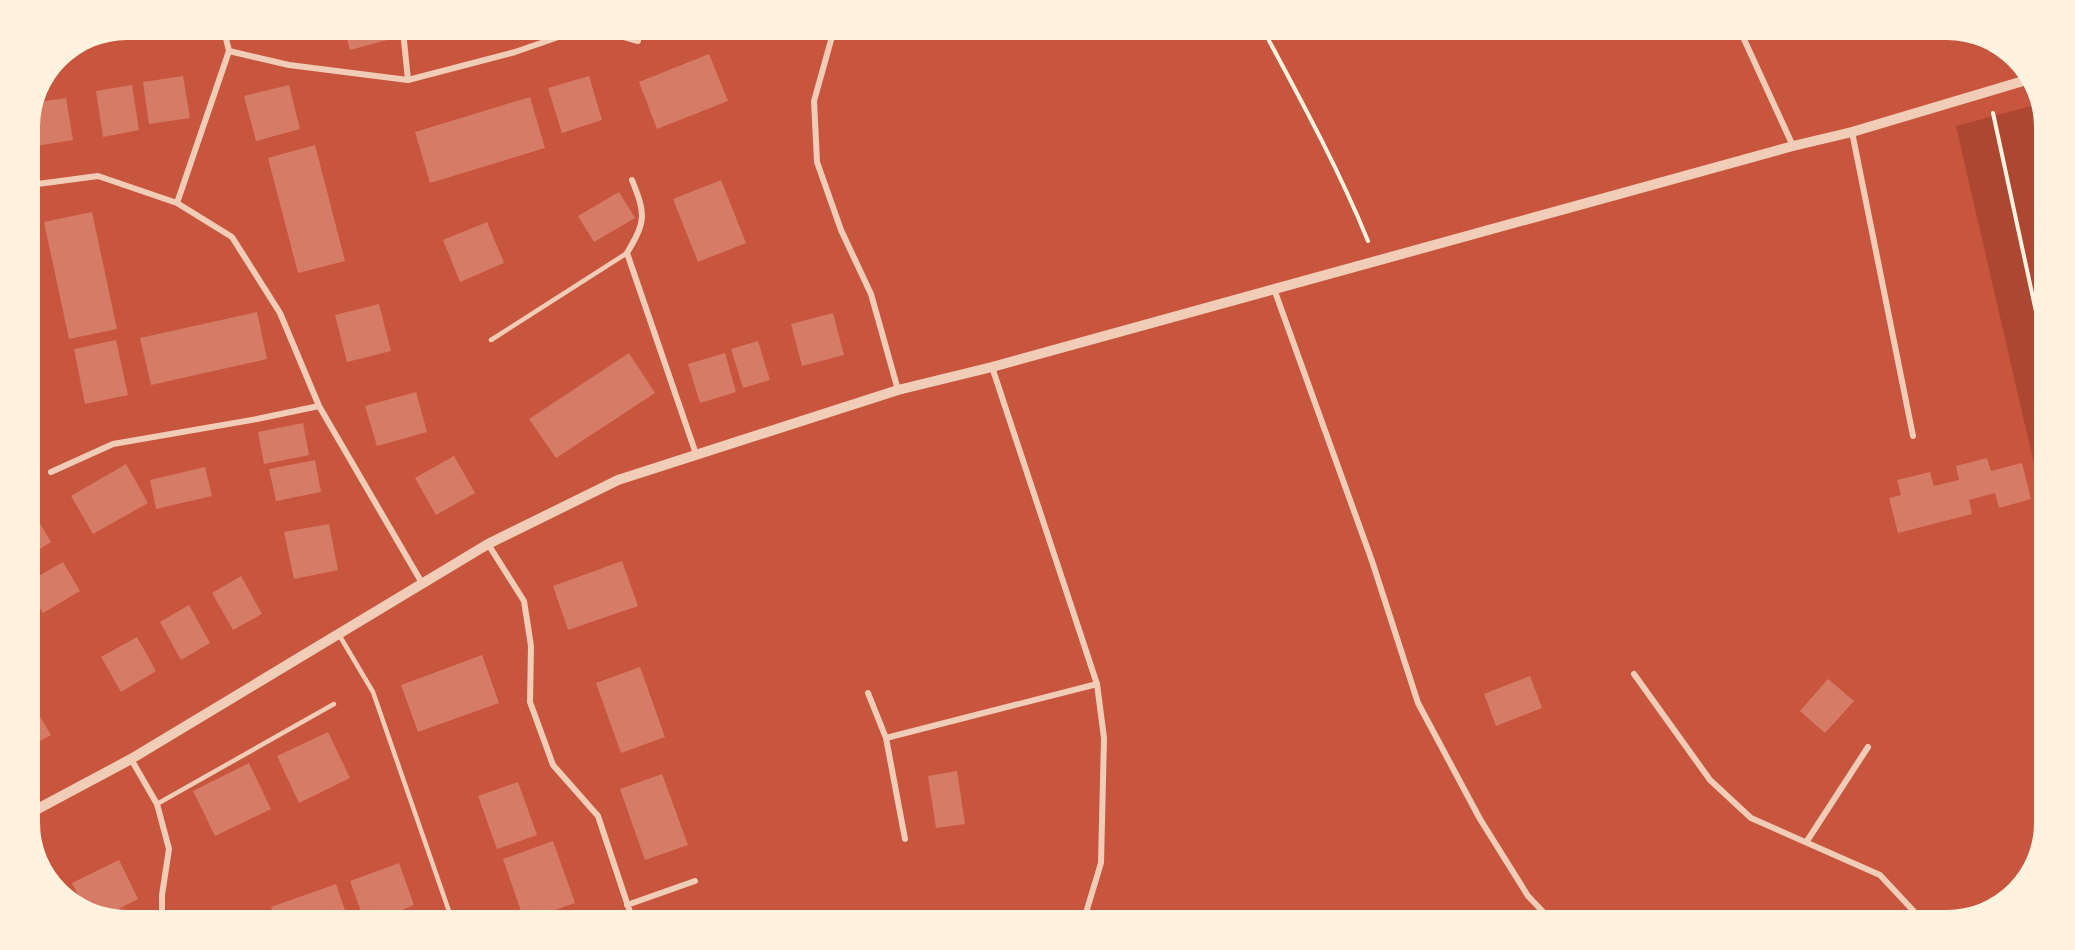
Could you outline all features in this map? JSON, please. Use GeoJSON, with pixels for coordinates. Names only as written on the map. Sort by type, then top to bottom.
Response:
{"type":"FeatureCollection","features":[{"type":"Feature","properties":{"kind":"street"},"geometry":{"type":"LineString","coordinates":[[177,203],[230,51],[227,40]]}},
{"type":"Feature","properties":{"kind":"street"},"geometry":{"type":"LineString","coordinates":[[404,40],[408,80]]}},
{"type":"Feature","properties":{"kind":"street"},"geometry":{"type":"LineString","coordinates":[[230,51],[289,65],[408,80],[515,52],[550,40]]}},
{"type":"Feature","properties":{"kind":"street"},"geometry":{"type":"LineString","coordinates":[[830,40],[814,101],[817,162],[841,230],[871,294],[898,390]]}},
{"type":"Feature","properties":{"kind":"street"},"geometry":{"type":"LineString","coordinates":[[1744,40],[1793,146]]}},
{"type":"Feature","properties":{"kind":"street"},"geometry":{"type":"LineString","coordinates":[[41,807],[131,759],[488,544],[618,480],[898,390],[992,368],[1793,146],[1852,132],[2021,81]]}},
{"type":"Feature","properties":{"kind":"street"},"geometry":{"type":"LineString","coordinates":[[1852,132],[1913,436]]}},
{"type":"Feature","properties":{"kind":"street"},"geometry":{"type":"LineString","coordinates":[[41,184],[98,176],[177,203],[232,237],[280,313],[319,406],[422,583]]}},
{"type":"Feature","properties":{"kind":"street"},"geometry":{"type":"LineString","coordinates":[[632,180],[642,204],[643,221],[627,253],[696,454]]}},
{"type":"Feature","properties":{"kind":"street"},"geometry":{"type":"LineString","coordinates":[[1274,289],[1372,561],[1418,703],[1480,819],[1528,896],[1541,910]]}},
{"type":"Feature","properties":{"kind":"street"},"geometry":{"type":"LineString","coordinates":[[992,368],[1097,684],[1104,738],[1101,863],[1087,910]]}},
{"type":"Feature","properties":{"kind":"street"},"geometry":{"type":"LineString","coordinates":[[51,472],[113,444],[319,406]]}},
{"type":"Feature","properties":{"kind":"street"},"geometry":{"type":"LineString","coordinates":[[488,544],[524,602],[531,646],[530,702],[554,765],[598,816],[629,910]]}},
{"type":"Feature","properties":{"kind":"street"},"geometry":{"type":"LineString","coordinates":[[1634,674],[1710,780],[1751,818],[1880,875],[1913,910]]}},
{"type":"Feature","properties":{"kind":"street"},"geometry":{"type":"LineString","coordinates":[[886,738],[1097,684]]}},
{"type":"Feature","properties":{"kind":"street"},"geometry":{"type":"LineString","coordinates":[[868,693],[886,738],[905,839]]}},
{"type":"Feature","properties":{"kind":"street"},"geometry":{"type":"LineString","coordinates":[[1807,841],[1868,747]]}},
{"type":"Feature","properties":{"kind":"street"},"geometry":{"type":"LineString","coordinates":[[131,759],[158,804],[169,849],[162,910]]}},
{"type":"Feature","properties":{"kind":"street"},"geometry":{"type":"LineString","coordinates":[[627,905],[695,881]]}},
{"type":"Feature","properties":{"kind":"lane"},"geometry":{"type":"LineString","coordinates":[[491,340],[627,253]]}},
{"type":"Feature","properties":{"kind":"lane"},"geometry":{"type":"LineString","coordinates":[[338,633],[373,692],[449,910]]}},
{"type":"Feature","properties":{"kind":"lane"},"geometry":{"type":"LineString","coordinates":[[158,804],[334,704]]}},
{"type":"Feature","properties":{"kind":"path"},"geometry":{"type":"LineString","coordinates":[[1269,40],[1298,93],[1356,210],[1376,261]]}},
{"type":"Feature","properties":{"kind":"path"},"geometry":{"type":"LineString","coordinates":[[1988,91],[2034,303]]}},
{"type":"Feature","properties":{"kind":"shaded area"},"geometry":{"type":"Polygon","coordinates":[[[2032,106],[2033,110],[2034,464],[1956,126],[2032,106]]]}},
{"type":"Feature","properties":{"kind":"building"},"geometry":{"type":"Polygon","coordinates":[[[347,40],[387,40],[350,50],[347,40]]]}},
{"type":"Feature","properties":{"kind":"building"},"geometry":{"type":"Polygon","coordinates":[[[709,54],[728,101],[657,129],[639,82],[709,54]]]}},
{"type":"Feature","properties":{"kind":"building"},"geometry":{"type":"Polygon","coordinates":[[[183,76],[190,118],[149,124],[143,82],[183,76]]]}},
{"type":"Feature","properties":{"kind":"building"},"geometry":{"type":"Polygon","coordinates":[[[589,76],[602,120],[562,133],[548,88],[589,76]]]}},
{"type":"Feature","properties":{"kind":"building"},"geometry":{"type":"Polygon","coordinates":[[[132,85],[139,130],[103,137],[96,91],[132,85]]]}},
{"type":"Feature","properties":{"kind":"building"},"geometry":{"type":"Polygon","coordinates":[[[289,85],[300,129],[256,141],[244,96],[289,85]]]}},
{"type":"Feature","properties":{"kind":"building"},"geometry":{"type":"Polygon","coordinates":[[[530,97],[545,148],[430,183],[415,132],[530,97]]]}},
{"type":"Feature","properties":{"kind":"building"},"geometry":{"type":"Polygon","coordinates":[[[66,98],[73,140],[41,145],[44,101],[66,98]]]}},
{"type":"Feature","properties":{"kind":"building"},"geometry":{"type":"Polygon","coordinates":[[[315,145],[345,261],[298,273],[268,158],[315,145]]]}},
{"type":"Feature","properties":{"kind":"building"},"geometry":{"type":"Polygon","coordinates":[[[721,180],[746,243],[698,262],[673,199],[721,180]]]}},
{"type":"Feature","properties":{"kind":"building"},"geometry":{"type":"Polygon","coordinates":[[[619,192],[635,218],[594,242],[578,216],[619,192]]]}},
{"type":"Feature","properties":{"kind":"building"},"geometry":{"type":"Polygon","coordinates":[[[92,212],[117,329],[69,339],[44,222],[92,212]]]}},
{"type":"Feature","properties":{"kind":"building"},"geometry":{"type":"Polygon","coordinates":[[[487,222],[504,263],[460,282],[443,240],[487,222]]]}},
{"type":"Feature","properties":{"kind":"building"},"geometry":{"type":"Polygon","coordinates":[[[379,304],[391,351],[347,362],[335,315],[379,304]]]}},
{"type":"Feature","properties":{"kind":"building"},"geometry":{"type":"Polygon","coordinates":[[[257,312],[267,359],[151,385],[140,338],[257,312]]]}},
{"type":"Feature","properties":{"kind":"building"},"geometry":{"type":"Polygon","coordinates":[[[833,313],[844,355],[802,366],[791,324],[833,313]]]}},
{"type":"Feature","properties":{"kind":"building"},"geometry":{"type":"Polygon","coordinates":[[[116,340],[128,395],[85,404],[74,349],[116,340]]]}},
{"type":"Feature","properties":{"kind":"building"},"geometry":{"type":"Polygon","coordinates":[[[758,341],[770,380],[743,388],[731,349],[758,341]]]}},
{"type":"Feature","properties":{"kind":"building"},"geometry":{"type":"Polygon","coordinates":[[[629,353],[655,393],[556,458],[529,419],[629,353]]]}},
{"type":"Feature","properties":{"kind":"building"},"geometry":{"type":"Polygon","coordinates":[[[725,353],[736,392],[700,403],[688,364],[725,353]]]}},
{"type":"Feature","properties":{"kind":"building"},"geometry":{"type":"Polygon","coordinates":[[[416,392],[427,432],[377,446],[365,406],[416,392]]]}},
{"type":"Feature","properties":{"kind":"building"},"geometry":{"type":"Polygon","coordinates":[[[303,423],[309,455],[264,464],[258,432],[303,423]]]}},
{"type":"Feature","properties":{"kind":"building"},"geometry":{"type":"Polygon","coordinates":[[[454,456],[475,493],[436,515],[415,478],[454,456]]]}},
{"type":"Feature","properties":{"kind":"building"},"geometry":{"type":"Polygon","coordinates":[[[1987,458],[1991,471],[2022,463],[2031,499],[1999,508],[1995,493],[1969,500],[1972,514],[1898,533],[1889,498],[1901,495],[1897,480],[1930,472],[1934,486],[1959,480],[1956,466],[1987,458]]]}},
{"type":"Feature","properties":{"kind":"building"},"geometry":{"type":"Polygon","coordinates":[[[315,460],[321,492],[276,501],[269,469],[315,460]]]}},
{"type":"Feature","properties":{"kind":"building"},"geometry":{"type":"Polygon","coordinates":[[[126,464],[148,503],[93,534],[71,496],[126,464]]]}},
{"type":"Feature","properties":{"kind":"building"},"geometry":{"type":"Polygon","coordinates":[[[205,467],[212,496],[156,509],[150,480],[205,467]]]}},
{"type":"Feature","properties":{"kind":"building"},"geometry":{"type":"Polygon","coordinates":[[[329,524],[338,570],[294,579],[284,532],[329,524]]]}},
{"type":"Feature","properties":{"kind":"building"},"geometry":{"type":"Polygon","coordinates":[[[41,525],[51,542],[41,548],[41,525]]]}},
{"type":"Feature","properties":{"kind":"building"},"geometry":{"type":"Polygon","coordinates":[[[622,561],[638,606],[568,630],[553,586],[622,561]]]}},
{"type":"Feature","properties":{"kind":"building"},"geometry":{"type":"Polygon","coordinates":[[[63,562],[80,591],[43,613],[41,610],[41,575],[63,562]]]}},
{"type":"Feature","properties":{"kind":"building"},"geometry":{"type":"Polygon","coordinates":[[[241,576],[262,614],[233,630],[212,593],[241,576]]]}},
{"type":"Feature","properties":{"kind":"building"},"geometry":{"type":"Polygon","coordinates":[[[189,605],[210,643],[181,660],[160,622],[189,605]]]}},
{"type":"Feature","properties":{"kind":"building"},"geometry":{"type":"Polygon","coordinates":[[[137,637],[156,671],[121,692],[101,657],[137,637]]]}},
{"type":"Feature","properties":{"kind":"building"},"geometry":{"type":"Polygon","coordinates":[[[482,655],[499,703],[418,732],[401,685],[482,655]]]}},
{"type":"Feature","properties":{"kind":"building"},"geometry":{"type":"Polygon","coordinates":[[[640,667],[665,737],[621,753],[596,683],[640,667]]]}},
{"type":"Feature","properties":{"kind":"building"},"geometry":{"type":"Polygon","coordinates":[[[1530,676],[1542,708],[1496,726],[1484,694],[1530,676]]]}},
{"type":"Feature","properties":{"kind":"building"},"geometry":{"type":"Polygon","coordinates":[[[1828,679],[1854,701],[1825,733],[1800,711],[1828,679]]]}},
{"type":"Feature","properties":{"kind":"building"},"geometry":{"type":"Polygon","coordinates":[[[41,718],[51,735],[41,740],[41,718]]]}},
{"type":"Feature","properties":{"kind":"building"},"geometry":{"type":"Polygon","coordinates":[[[328,732],[350,778],[299,803],[277,756],[328,732]]]}},
{"type":"Feature","properties":{"kind":"building"},"geometry":{"type":"Polygon","coordinates":[[[249,763],[271,809],[215,836],[193,791],[249,763]]]}},
{"type":"Feature","properties":{"kind":"building"},"geometry":{"type":"Polygon","coordinates":[[[957,771],[965,824],[936,828],[928,776],[957,771]]]}},
{"type":"Feature","properties":{"kind":"building"},"geometry":{"type":"Polygon","coordinates":[[[662,774],[688,845],[645,860],[620,789],[662,774]]]}},
{"type":"Feature","properties":{"kind":"building"},"geometry":{"type":"Polygon","coordinates":[[[518,782],[537,835],[497,849],[478,796],[518,782]]]}},
{"type":"Feature","properties":{"kind":"building"},"geometry":{"type":"Polygon","coordinates":[[[553,841],[575,903],[555,910],[521,910],[503,859],[553,841]]]}},
{"type":"Feature","properties":{"kind":"building"},"geometry":{"type":"Polygon","coordinates":[[[119,860],[138,899],[119,909],[110,908],[84,898],[77,893],[72,883],[119,860]]]}},
{"type":"Feature","properties":{"kind":"building"},"geometry":{"type":"Polygon","coordinates":[[[399,863],[414,905],[402,910],[361,910],[350,881],[399,863]]]}},
{"type":"Feature","properties":{"kind":"building"},"geometry":{"type":"Polygon","coordinates":[[[336,884],[345,910],[272,910],[271,907],[336,884]]]}}]}
